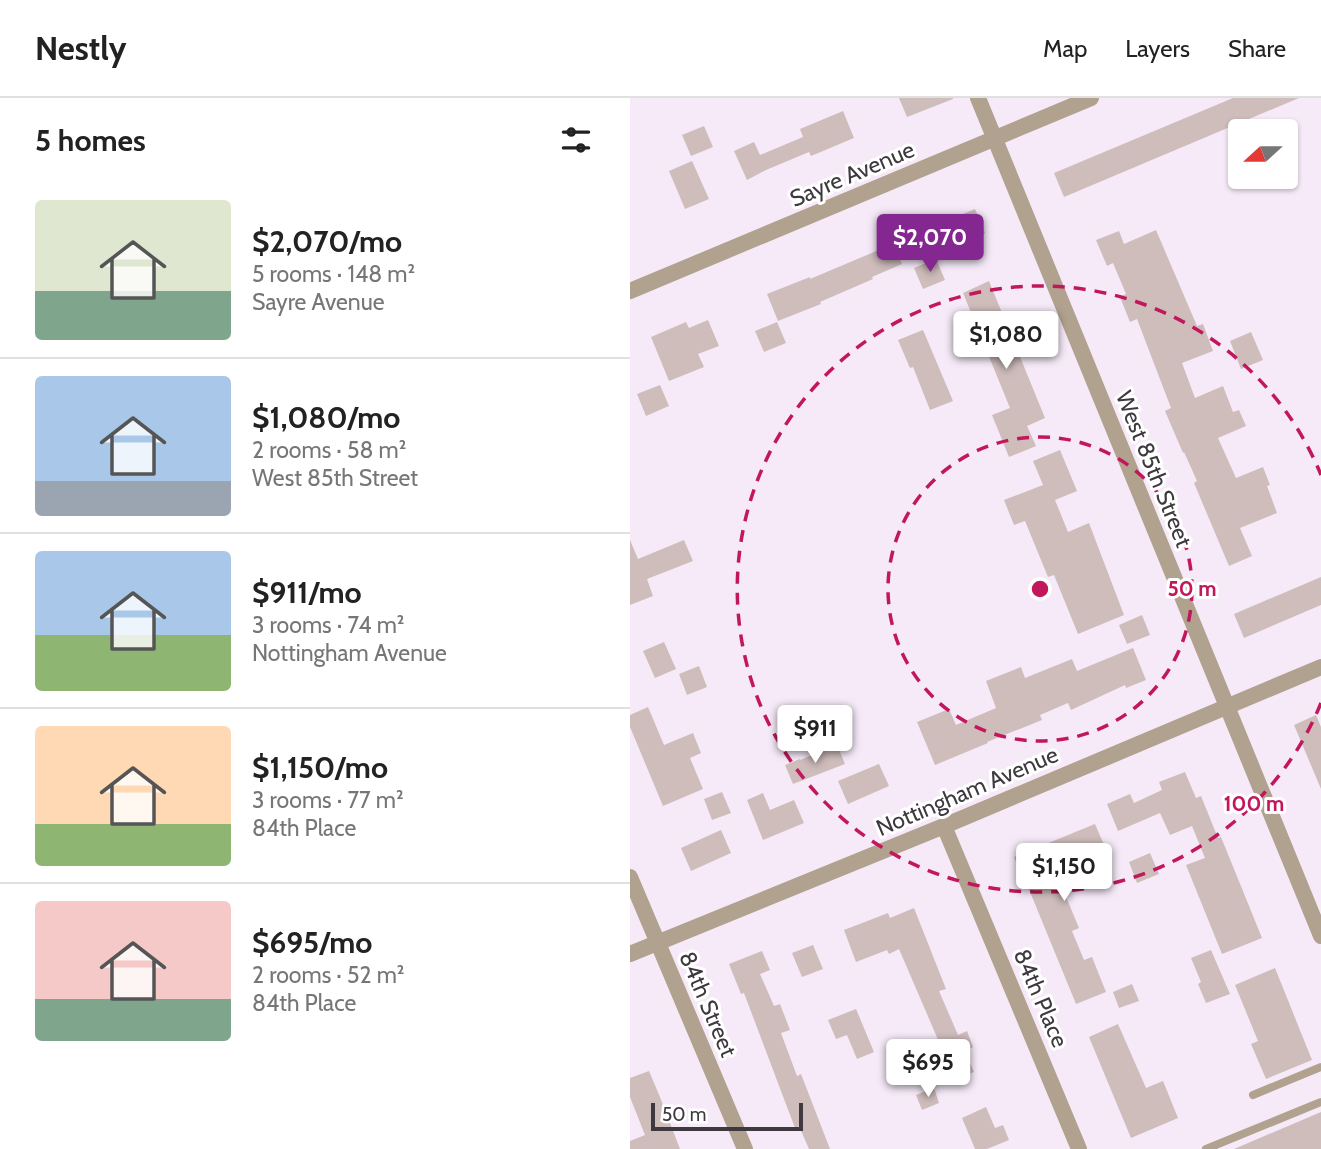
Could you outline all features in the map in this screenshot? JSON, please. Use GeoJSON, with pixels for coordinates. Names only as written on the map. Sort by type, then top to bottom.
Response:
{"type":"FeatureCollection","features":[{"type":"Feature","properties":{"kind":"street","name":"West 85th Street"},"geometry":{"type":"LineString","coordinates":[[978,98],[1321,936]]}},
{"type":"Feature","properties":{"kind":"street","name":"Sayre Avenue"},"geometry":{"type":"LineString","coordinates":[[630,291],[1091,98]]}},
{"type":"Feature","properties":{"kind":"street","name":"Nottingham Avenue"},"geometry":{"type":"LineString","coordinates":[[630,954],[944,826],[1321,667]]}},
{"type":"Feature","properties":{"kind":"street","name":"84th Place"},"geometry":{"type":"LineString","coordinates":[[944,826],[1079,1149]]}},
{"type":"Feature","properties":{"kind":"street","name":"84th Street"},"geometry":{"type":"LineString","coordinates":[[630,877],[745,1149]]}},
{"type":"Feature","properties":{"kind":"lane"},"geometry":{"type":"LineString","coordinates":[[1253,1095],[1321,1067]]}},
{"type":"Feature","properties":{"kind":"lane"},"geometry":{"type":"LineString","coordinates":[[1206,1149],[1321,1102]]}},
{"type":"Feature","properties":{"kind":"building"},"geometry":{"type":"Polygon","coordinates":[[[899,98],[953,98],[953,99],[907,117],[899,98]]]}},
{"type":"Feature","properties":{"kind":"building"},"geometry":{"type":"Polygon","coordinates":[[[1233,98],[1299,98],[1249,119],[1228,119],[1228,128],[1064,197],[1054,173],[1233,98]]]}},
{"type":"Feature","properties":{"kind":"building"},"geometry":{"type":"Polygon","coordinates":[[[843,111],[854,138],[811,156],[809,152],[747,180],[734,151],[754,142],[760,155],[803,137],[800,129],[843,111]]]}},
{"type":"Feature","properties":{"kind":"building"},"geometry":{"type":"Polygon","coordinates":[[[704,126],[713,147],[691,156],[682,135],[704,126]]]}},
{"type":"Feature","properties":{"kind":"building"},"geometry":{"type":"Polygon","coordinates":[[[692,161],[709,199],[685,209],[669,171],[692,161]]]}},
{"type":"Feature","properties":{"kind":"building"},"geometry":{"type":"Polygon","coordinates":[[[975,209],[985,233],[944,250],[934,226],[975,209]]]}},
{"type":"Feature","properties":{"kind":"building"},"geometry":{"type":"Polygon","coordinates":[[[1156,230],[1197,326],[1203,324],[1213,351],[1182,363],[1195,398],[1223,386],[1233,412],[1239,410],[1246,426],[1218,438],[1236,478],[1263,467],[1277,513],[1240,528],[1252,556],[1229,566],[1194,483],[1197,481],[1165,411],[1171,408],[1137,319],[1130,322],[1120,297],[1126,294],[1113,263],[1107,266],[1096,240],[1119,231],[1124,244],[1156,230]]]}},
{"type":"Feature","properties":{"kind":"building"},"geometry":{"type":"Polygon","coordinates":[[[893,244],[902,264],[820,302],[821,304],[778,321],[767,294],[893,244]]]}},
{"type":"Feature","properties":{"kind":"building"},"geometry":{"type":"Polygon","coordinates":[[[936,259],[945,280],[923,289],[914,268],[936,259]]]}},
{"type":"Feature","properties":{"kind":"building"},"geometry":{"type":"Polygon","coordinates":[[[989,281],[1045,418],[1027,426],[1036,446],[1009,457],[992,415],[1010,408],[963,293],[989,281]]]}},
{"type":"Feature","properties":{"kind":"building"},"geometry":{"type":"Polygon","coordinates":[[[708,320],[719,346],[698,354],[704,367],[669,381],[651,337],[686,322],[689,328],[708,320]]]}},
{"type":"Feature","properties":{"kind":"building"},"geometry":{"type":"Polygon","coordinates":[[[777,322],[786,343],[764,352],[755,331],[777,322]]]}},
{"type":"Feature","properties":{"kind":"building"},"geometry":{"type":"Polygon","coordinates":[[[923,330],[953,401],[930,410],[913,367],[910,368],[898,340],[923,330]]]}},
{"type":"Feature","properties":{"kind":"building"},"geometry":{"type":"Polygon","coordinates":[[[1251,332],[1263,360],[1241,369],[1230,341],[1251,332]]]}},
{"type":"Feature","properties":{"kind":"building"},"geometry":{"type":"Polygon","coordinates":[[[660,385],[669,406],[646,416],[637,394],[660,385]]]}},
{"type":"Feature","properties":{"kind":"building"},"geometry":{"type":"Polygon","coordinates":[[[1060,450],[1077,491],[1055,500],[1068,532],[1089,523],[1124,615],[1078,634],[1054,575],[1048,577],[1025,521],[1014,525],[1004,500],[1043,485],[1033,461],[1060,450]]]}},
{"type":"Feature","properties":{"kind":"building"},"geometry":{"type":"Polygon","coordinates":[[[630,540],[638,559],[684,540],[693,561],[647,579],[653,596],[630,605],[630,540]]]}},
{"type":"Feature","properties":{"kind":"building"},"geometry":{"type":"Polygon","coordinates":[[[1321,577],[1321,605],[1244,638],[1234,614],[1321,577]]]}},
{"type":"Feature","properties":{"kind":"building"},"geometry":{"type":"Polygon","coordinates":[[[1142,615],[1150,635],[1127,644],[1119,625],[1142,615]]]}},
{"type":"Feature","properties":{"kind":"building"},"geometry":{"type":"Polygon","coordinates":[[[664,642],[676,669],[655,678],[643,651],[664,642]]]}},
{"type":"Feature","properties":{"kind":"building"},"geometry":{"type":"Polygon","coordinates":[[[1133,648],[1146,680],[1126,688],[1125,685],[1071,710],[1068,703],[1040,715],[1042,720],[935,765],[917,722],[949,709],[956,725],[996,708],[986,681],[1021,667],[1025,678],[1072,659],[1077,671],[1133,648]]]}},
{"type":"Feature","properties":{"kind":"building"},"geometry":{"type":"Polygon","coordinates":[[[699,666],[707,687],[687,695],[679,674],[699,666]]]}},
{"type":"Feature","properties":{"kind":"building"},"geometry":{"type":"Polygon","coordinates":[[[648,707],[664,745],[693,733],[701,753],[690,758],[703,789],[663,806],[630,727],[630,715],[648,707]]]}},
{"type":"Feature","properties":{"kind":"building"},"geometry":{"type":"Polygon","coordinates":[[[1316,715],[1321,727],[1321,789],[1294,725],[1316,715]]]}},
{"type":"Feature","properties":{"kind":"building"},"geometry":{"type":"Polygon","coordinates":[[[837,745],[845,764],[793,784],[785,765],[837,745]]]}},
{"type":"Feature","properties":{"kind":"building"},"geometry":{"type":"Polygon","coordinates":[[[879,764],[889,786],[848,804],[838,781],[879,764]]]}},
{"type":"Feature","properties":{"kind":"building"},"geometry":{"type":"Polygon","coordinates":[[[1185,772],[1196,798],[1201,796],[1218,838],[1221,837],[1262,938],[1222,954],[1186,865],[1205,858],[1192,826],[1170,835],[1160,813],[1118,831],[1107,804],[1130,794],[1134,803],[1162,790],[1159,782],[1185,772]]]}},
{"type":"Feature","properties":{"kind":"building"},"geometry":{"type":"Polygon","coordinates":[[[722,792],[731,813],[712,820],[704,799],[722,792]]]}},
{"type":"Feature","properties":{"kind":"building"},"geometry":{"type":"Polygon","coordinates":[[[763,793],[770,810],[794,800],[804,823],[763,840],[747,800],[763,793]]]}},
{"type":"Feature","properties":{"kind":"building"},"geometry":{"type":"Polygon","coordinates":[[[1095,824],[1108,854],[1057,875],[1079,928],[1072,931],[1084,960],[1092,957],[1106,992],[1076,1004],[1014,857],[1095,824]]]}},
{"type":"Feature","properties":{"kind":"building"},"geometry":{"type":"Polygon","coordinates":[[[721,830],[731,853],[691,871],[681,848],[721,830]]]}},
{"type":"Feature","properties":{"kind":"building"},"geometry":{"type":"Polygon","coordinates":[[[1150,853],[1159,874],[1137,883],[1129,862],[1150,853]]]}},
{"type":"Feature","properties":{"kind":"building"},"geometry":{"type":"Polygon","coordinates":[[[914,908],[946,989],[939,991],[958,1035],[967,1031],[973,1047],[965,1051],[974,1072],[945,1084],[929,1046],[939,1042],[899,949],[889,954],[887,950],[856,962],[844,930],[888,913],[890,918],[914,908]]]}},
{"type":"Feature","properties":{"kind":"building"},"geometry":{"type":"Polygon","coordinates":[[[813,945],[823,969],[802,977],[792,953],[813,945]]]}},
{"type":"Feature","properties":{"kind":"building"},"geometry":{"type":"Polygon","coordinates":[[[1211,950],[1230,994],[1206,1003],[1191,958],[1211,950]]]}},
{"type":"Feature","properties":{"kind":"building"},"geometry":{"type":"Polygon","coordinates":[[[762,951],[770,970],[760,974],[774,1006],[780,1004],[790,1030],[781,1033],[797,1076],[801,1074],[830,1149],[809,1149],[799,1126],[795,1128],[744,993],[741,994],[729,964],[762,951]]]}},
{"type":"Feature","properties":{"kind":"building"},"geometry":{"type":"Polygon","coordinates":[[[1275,968],[1312,1060],[1266,1079],[1251,1044],[1258,1041],[1235,985],[1275,968]]]}},
{"type":"Feature","properties":{"kind":"building"},"geometry":{"type":"Polygon","coordinates":[[[1132,984],[1139,1001],[1119,1008],[1113,992],[1132,984]]]}},
{"type":"Feature","properties":{"kind":"building"},"geometry":{"type":"Polygon","coordinates":[[[856,1009],[874,1052],[857,1059],[847,1035],[836,1039],[828,1020],[856,1009]]]}},
{"type":"Feature","properties":{"kind":"building"},"geometry":{"type":"Polygon","coordinates":[[[1118,1024],[1146,1088],[1163,1081],[1178,1118],[1131,1138],[1089,1037],[1118,1024]]]}},
{"type":"Feature","properties":{"kind":"building"},"geometry":{"type":"Polygon","coordinates":[[[649,1071],[680,1149],[630,1149],[630,1141],[645,1135],[630,1097],[630,1078],[649,1071]]]}},
{"type":"Feature","properties":{"kind":"building"},"geometry":{"type":"Polygon","coordinates":[[[934,1088],[939,1103],[922,1110],[916,1095],[934,1088]]]}},
{"type":"Feature","properties":{"kind":"building"},"geometry":{"type":"Polygon","coordinates":[[[986,1107],[995,1128],[1003,1125],[1009,1140],[987,1149],[975,1149],[962,1118],[986,1107]]]}},
{"type":"Feature","properties":{"kind":"building"},"geometry":{"type":"Polygon","coordinates":[[[1321,1112],[1321,1149],[1234,1149],[1321,1112]]]}}]}
